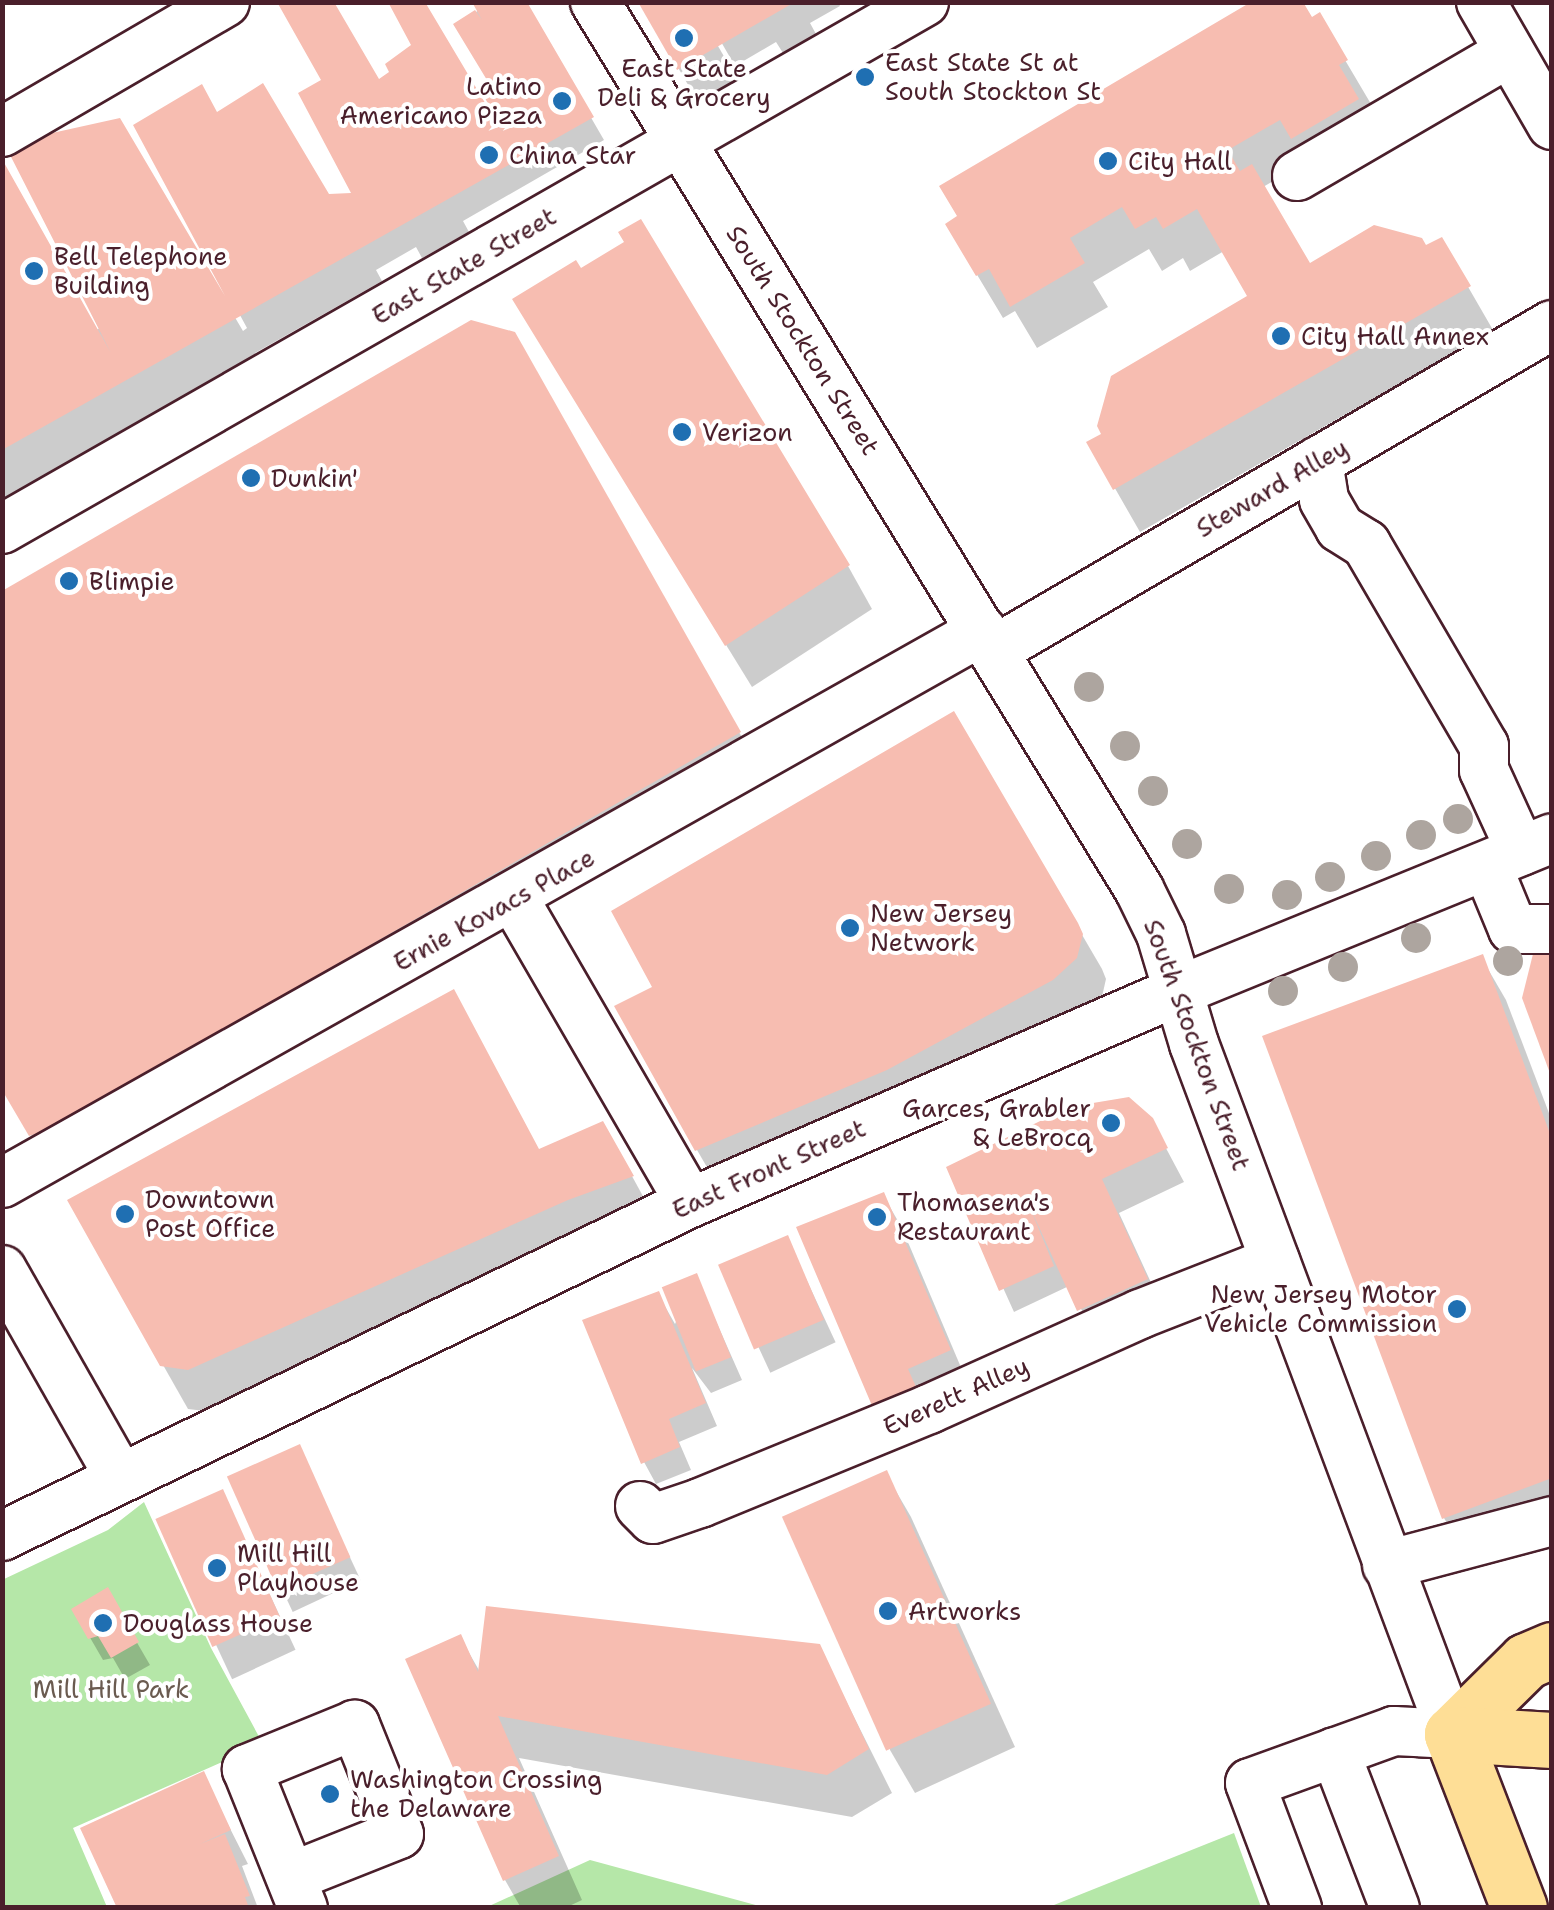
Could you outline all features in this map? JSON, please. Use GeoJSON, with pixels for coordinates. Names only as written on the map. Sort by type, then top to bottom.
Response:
{"type":"FeatureCollection","features":[{"type":"Feature","properties":{"kind":"main road"},"geometry":{"type":"LineString","coordinates":[[1452,1734],[1526,1661],[1552,1650]]}},
{"type":"Feature","properties":{"kind":"main road"},"geometry":{"type":"LineString","coordinates":[[1452,1734],[1552,1740]]}},
{"type":"Feature","properties":{"kind":"main road","name":"South Stockton Street"},"geometry":{"type":"LineString","coordinates":[[1452,1734],[1515,1902]]}},
{"type":"Feature","properties":{"kind":"street"},"geometry":{"type":"LineString","coordinates":[[2,132],[225,2]]}},
{"type":"Feature","properties":{"kind":"street","name":"South Stockton Street"},"geometry":{"type":"LineString","coordinates":[[595,2],[1139,889],[1160,934],[1275,1262],[1452,1734]]}},
{"type":"Feature","properties":{"kind":"street","name":"East State Street"},"geometry":{"type":"LineString","coordinates":[[2,529],[924,2]]}},
{"type":"Feature","properties":{"kind":"street"},"geometry":{"type":"LineString","coordinates":[[1482,2],[1552,125]]}},
{"type":"Feature","properties":{"kind":"street"},"geometry":{"type":"LineString","coordinates":[[1296,176],[1510,52]]}},
{"type":"Feature","properties":{"kind":"street","name":"Steward Alley"},"geometry":{"type":"LineString","coordinates":[[988,641],[1318,461],[1552,324]]}},
{"type":"Feature","properties":{"kind":"street"},"geometry":{"type":"LineString","coordinates":[[1318,461],[1324,500],[1340,528],[1366,544],[1484,746],[1484,770],[1528,848],[1514,928],[1552,928]]}},
{"type":"Feature","properties":{"kind":"street","name":"Ernie Kovacs Place"},"geometry":{"type":"LineString","coordinates":[[2,1183],[988,641]]}},
{"type":"Feature","properties":{"kind":"street","name":"East Front Street"},"geometry":{"type":"LineString","coordinates":[[2,1536],[690,1203],[1178,991],[1528,848]]}},
{"type":"Feature","properties":{"kind":"street"},"geometry":{"type":"LineString","coordinates":[[514,899],[690,1203]]}},
{"type":"Feature","properties":{"kind":"street","name":"Everett Alley"},"geometry":{"type":"LineString","coordinates":[[640,1506],[653,1520],[700,1503],[929,1409],[1140,1314],[1275,1262]]}},
{"type":"Feature","properties":{"kind":"street"},"geometry":{"type":"LineString","coordinates":[[2,1270],[120,1476]]}},
{"type":"Feature","properties":{"kind":"street"},"geometry":{"type":"LineString","coordinates":[[1387,1564],[1552,1521]]}},
{"type":"Feature","properties":{"kind":"street"},"geometry":{"type":"LineString","coordinates":[[1297,1908],[1250,1784],[1394,1731],[1452,1734]]}},
{"type":"Feature","properties":{"kind":"street"},"geometry":{"type":"LineString","coordinates":[[1335,1752],[1395,1908]]}},
{"type":"Feature","properties":{"kind":"green space","name":"Mill Hill Park"},"geometry":{"type":"Polygon","coordinates":[[[144,1502],[211,1648],[263,1744],[73,1828],[107,1907],[3,1907],[2,1580],[108,1530],[144,1502]]]}},
{"type":"Feature","properties":{"kind":"green space"},"geometry":{"type":"Polygon","coordinates":[[[1234,1833],[1261,1907],[1049,1907],[1234,1833]]]}},
{"type":"Feature","properties":{"kind":"green space"},"geometry":{"type":"Polygon","coordinates":[[[590,1860],[763,1907],[487,1907],[590,1860]]]}},
{"type":"Feature","properties":{"kind":"building"},"geometry":{"type":"Polygon","coordinates":[[[277,2],[334,2],[379,79],[389,72],[385,64],[411,45],[388,2],[425,2],[503,133],[484,96],[493,90],[453,24],[475,10],[482,20],[472,2],[527,2],[594,117],[2,450],[2,159],[111,353],[8,151],[34,137],[120,118],[225,296],[133,125],[202,84],[217,112],[263,83],[329,194],[351,193],[298,93],[321,80],[277,2]]]}},
{"type":"Feature","properties":{"kind":"building"},"geometry":{"type":"Polygon","coordinates":[[[638,2],[795,2],[677,70],[638,2]]]}},
{"type":"Feature","properties":{"kind":"building"},"geometry":{"type":"Polygon","coordinates":[[[1251,2],[1303,2],[1312,17],[1320,12],[1348,60],[1339,65],[1359,99],[1291,139],[1280,120],[1228,150],[1240,171],[1252,164],[1310,263],[1374,225],[1422,238],[1426,245],[1442,237],[1471,286],[1113,490],[1086,442],[1101,434],[1097,426],[1111,376],[1247,296],[1197,209],[1163,229],[1156,217],[1135,229],[1122,207],[1070,238],[1085,263],[1010,307],[989,269],[976,276],[945,224],[957,216],[939,186],[1251,2]]]}},
{"type":"Feature","properties":{"kind":"building","name":"Verizon"},"geometry":{"type":"Polygon","coordinates":[[[641,219],[850,565],[725,646],[512,299],[576,260],[581,268],[624,242],[618,232],[641,219]]]}},
{"type":"Feature","properties":{"kind":"building"},"geometry":{"type":"Polygon","coordinates":[[[471,320],[515,332],[741,732],[48,1130],[29,1136],[2,1090],[2,591],[471,320]]]}},
{"type":"Feature","properties":{"kind":"building","name":"New Jersey Network"},"geometry":{"type":"Polygon","coordinates":[[[954,711],[1078,923],[1083,934],[1077,958],[1053,980],[887,1070],[695,1151],[614,1006],[652,987],[611,911],[954,711]]]}},
{"type":"Feature","properties":{"kind":"building","name":"New Jersey Motor Vehicle Commission"},"geometry":{"type":"Polygon","coordinates":[[[1483,954],[1552,1139],[1552,1478],[1442,1519],[1262,1036],[1483,954]]]}},
{"type":"Feature","properties":{"kind":"building"},"geometry":{"type":"Polygon","coordinates":[[[1533,954],[1552,954],[1551,1076],[1522,998],[1533,954]]]}},
{"type":"Feature","properties":{"kind":"building"},"geometry":{"type":"Polygon","coordinates":[[[454,989],[539,1149],[603,1121],[634,1176],[568,1200],[188,1370],[160,1366],[67,1200],[454,989]]]}},
{"type":"Feature","properties":{"kind":"building"},"geometry":{"type":"Polygon","coordinates":[[[1129,1097],[1153,1118],[1168,1148],[1102,1179],[1148,1279],[1077,1311],[1029,1205],[1054,1266],[999,1291],[946,1167],[1069,1107],[1129,1097]]]}},
{"type":"Feature","properties":{"kind":"building"},"geometry":{"type":"Polygon","coordinates":[[[884,1192],[951,1350],[908,1369],[917,1389],[873,1408],[796,1227],[884,1192]]]}},
{"type":"Feature","properties":{"kind":"building"},"geometry":{"type":"Polygon","coordinates":[[[788,1235],[824,1320],[754,1349],[718,1265],[788,1235]]]}},
{"type":"Feature","properties":{"kind":"building"},"geometry":{"type":"Polygon","coordinates":[[[697,1273],[731,1357],[696,1372],[662,1287],[697,1273]]]}},
{"type":"Feature","properties":{"kind":"building"},"geometry":{"type":"Polygon","coordinates":[[[659,1291],[706,1403],[669,1419],[680,1447],[641,1464],[582,1320],[659,1291]]]}},
{"type":"Feature","properties":{"kind":"building"},"geometry":{"type":"Polygon","coordinates":[[[300,1444],[350,1557],[277,1590],[227,1477],[300,1444]]]}},
{"type":"Feature","properties":{"kind":"building","name":"Artworks"},"geometry":{"type":"Polygon","coordinates":[[[887,1470],[991,1704],[886,1751],[782,1517],[887,1470]]]}},
{"type":"Feature","properties":{"kind":"building","name":"Mill Hill Playhouse"},"geometry":{"type":"Polygon","coordinates":[[[223,1489],[280,1617],[212,1647],[155,1519],[223,1489]]]}},
{"type":"Feature","properties":{"kind":"building","name":"Douglass House"},"geometry":{"type":"Polygon","coordinates":[[[108,1587],[139,1642],[111,1658],[98,1636],[88,1639],[71,1609],[108,1587]]]}},
{"type":"Feature","properties":{"kind":"building"},"geometry":{"type":"Polygon","coordinates":[[[486,1606],[820,1644],[869,1749],[827,1775],[498,1716],[559,1856],[503,1881],[405,1659],[461,1634],[478,1672],[486,1606]]]}},
{"type":"Feature","properties":{"kind":"building"},"geometry":{"type":"Polygon","coordinates":[[[204,1771],[231,1830],[200,1844],[225,1834],[250,1896],[245,1897],[249,1908],[117,1908],[80,1828],[204,1771]]]}},
{"type":"Feature","properties":{"kind":"place","name":"East State Deli & Grocery"},"geometry":{"type":"Point","coordinates":[684,38]}},
{"type":"Feature","properties":{"kind":"place","name":"East State St at South Stockton St"},"geometry":{"type":"Point","coordinates":[865,77]}},
{"type":"Feature","properties":{"kind":"place","name":"Latino Americano Pizza"},"geometry":{"type":"Point","coordinates":[562,101]}},
{"type":"Feature","properties":{"kind":"place","name":"China Star"},"geometry":{"type":"Point","coordinates":[489,155]}},
{"type":"Feature","properties":{"kind":"place","name":"City Hall"},"geometry":{"type":"Point","coordinates":[1108,161]}},
{"type":"Feature","properties":{"kind":"place","name":"Bell Telephone Building"},"geometry":{"type":"Point","coordinates":[34,271]}},
{"type":"Feature","properties":{"kind":"place","name":"City Hall Annex"},"geometry":{"type":"Point","coordinates":[1281,336]}},
{"type":"Feature","properties":{"kind":"place","name":"Verizon"},"geometry":{"type":"Point","coordinates":[682,432]}},
{"type":"Feature","properties":{"kind":"place","name":"Dunkin'"},"geometry":{"type":"Point","coordinates":[251,478]}},
{"type":"Feature","properties":{"kind":"place","name":"Blimpie"},"geometry":{"type":"Point","coordinates":[69,581]}},
{"type":"Feature","properties":{"kind":"place","name":"New Jersey Network"},"geometry":{"type":"Point","coordinates":[850,928]}},
{"type":"Feature","properties":{"kind":"place","name":"Garces, Grabler & LeBrocq"},"geometry":{"type":"Point","coordinates":[1111,1123]}},
{"type":"Feature","properties":{"kind":"place","name":"Downtown Post Office"},"geometry":{"type":"Point","coordinates":[125,1214]}},
{"type":"Feature","properties":{"kind":"place","name":"Thomasena's Restaurant"},"geometry":{"type":"Point","coordinates":[877,1217]}},
{"type":"Feature","properties":{"kind":"place","name":"New Jersey Motor Vehicle Commission"},"geometry":{"type":"Point","coordinates":[1457,1309]}},
{"type":"Feature","properties":{"kind":"place","name":"Mill Hill Playhouse"},"geometry":{"type":"Point","coordinates":[217,1568]}},
{"type":"Feature","properties":{"kind":"place","name":"Artworks"},"geometry":{"type":"Point","coordinates":[888,1611]}},
{"type":"Feature","properties":{"kind":"place","name":"Douglass House"},"geometry":{"type":"Point","coordinates":[103,1623]}},
{"type":"Feature","properties":{"kind":"place","name":"Washington Crossing the Delaware"},"geometry":{"type":"Point","coordinates":[330,1794]}}]}
